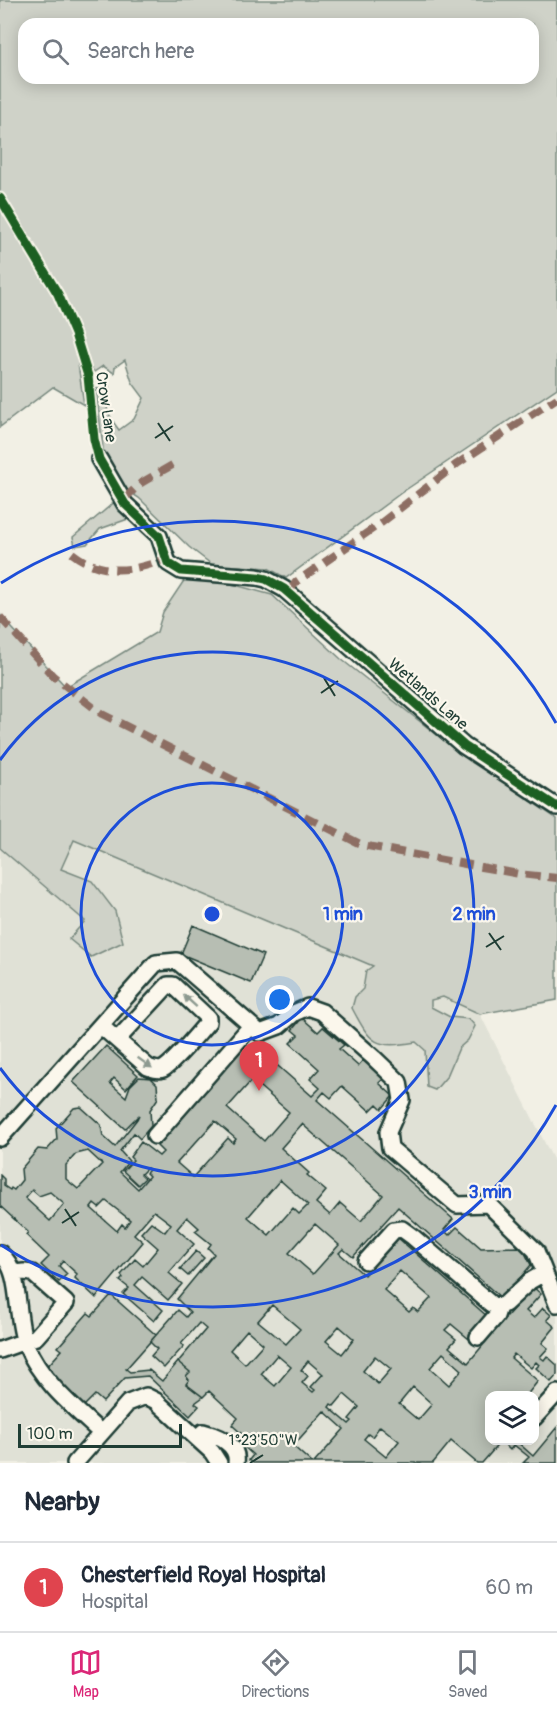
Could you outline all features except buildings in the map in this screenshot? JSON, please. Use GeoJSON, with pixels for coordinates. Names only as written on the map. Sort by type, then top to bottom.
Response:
{"type":"FeatureCollection","features":[{"type":"Feature","properties":{"kind":"street","name":"Crow Lane"},"geometry":{"type":"LineString","coordinates":[[99,459],[125,504],[159,536],[165,559],[173,568],[181,571],[257,577],[266,579],[289,592]]}},
{"type":"Feature","properties":{"kind":"street","name":"Wetlands Lane"},"geometry":{"type":"LineString","coordinates":[[289,592],[464,746],[557,807]]}},
{"type":"Feature","properties":{"kind":"street"},"geometry":{"type":"LineString","coordinates":[[0,1138],[156,963],[177,961],[260,1034],[279,1026],[294,1013],[308,1007],[322,1012],[374,1058],[399,1082],[402,1100],[388,1132],[390,1148],[457,1205],[488,1204],[536,1251],[557,1304]]}},
{"type":"Feature","properties":{"kind":"street"},"geometry":{"type":"LineString","coordinates":[[100,1026],[148,1067],[156,1070],[162,1069],[207,1022],[208,1018],[173,985],[168,985],[117,1040]]}},
{"type":"Feature","properties":{"kind":"street"},"geometry":{"type":"LineString","coordinates":[[154,1136],[251,1026]]}},
{"type":"Feature","properties":{"kind":"street"},"geometry":{"type":"LineString","coordinates":[[366,1261],[394,1230],[402,1229],[491,1304],[502,1306]]}},
{"type":"Feature","properties":{"kind":"street"},"geometry":{"type":"LineString","coordinates":[[0,1253],[9,1260],[14,1274],[18,1322],[39,1370],[63,1397],[101,1433]]}},
{"type":"Feature","properties":{"kind":"street"},"geometry":{"type":"LineString","coordinates":[[0,1350],[36,1337],[66,1303],[32,1273],[14,1274]]}},
{"type":"Feature","properties":{"kind":"street"},"geometry":{"type":"LineString","coordinates":[[478,1337],[502,1306],[530,1281],[544,1273]]}},
{"type":"Feature","properties":{"kind":"street"},"geometry":{"type":"LineString","coordinates":[[75,1463],[128,1403],[132,1394],[138,1388],[146,1386],[153,1389],[215,1442],[221,1463]]}},
{"type":"Feature","properties":{"kind":"street"},"geometry":{"type":"LineString","coordinates":[[539,1413],[557,1393]]}},
{"type":"Feature","properties":{"kind":"street"},"geometry":{"type":"LineString","coordinates":[[128,1403],[146,1395],[151,1398],[212,1452],[221,1463]]}},
{"type":"Feature","properties":{"kind":"street"},"geometry":{"type":"LineString","coordinates":[[203,1432],[215,1435],[231,1446],[236,1451],[236,1463]]}},
{"type":"Feature","properties":{"kind":"shaded area"},"geometry":{"type":"Polygon","coordinates":[[[0,0],[557,0],[557,388],[401,493],[286,578],[268,568],[215,567],[189,547],[116,478],[104,456],[96,389],[109,386],[106,398],[108,410],[119,430],[134,419],[144,398],[132,382],[125,360],[115,367],[114,373],[103,366],[94,372],[88,362],[77,357],[84,405],[53,387],[0,427],[0,0]]]}},
{"type":"Feature","properties":{"kind":"shaded area"},"geometry":{"type":"Polygon","coordinates":[[[117,500],[128,519],[100,529],[87,544],[75,546],[73,537],[117,500]]]}},
{"type":"Feature","properties":{"kind":"shaded area"},"geometry":{"type":"Polygon","coordinates":[[[185,579],[220,581],[272,595],[341,659],[456,750],[557,819],[557,1000],[480,1014],[443,997],[431,1000],[431,1007],[450,1017],[469,1019],[475,1026],[468,1040],[459,1048],[447,1076],[435,1090],[427,1087],[425,1050],[416,1042],[391,1045],[376,1041],[364,1029],[352,1008],[355,997],[363,989],[366,971],[373,966],[74,840],[61,869],[92,881],[115,911],[123,942],[91,957],[69,939],[85,921],[0,848],[0,615],[66,687],[157,632],[163,612],[185,579]]]}},
{"type":"Feature","properties":{"kind":"shaded area"},"geometry":{"type":"Polygon","coordinates":[[[74,840],[375,967],[480,1014],[557,1167],[557,1463],[0,1463],[0,848],[85,921],[91,957],[123,942],[60,869],[74,840]]]}},
{"type":"Feature","properties":{"kind":"marked path"},"geometry":{"type":"LineString","coordinates":[[289,592],[296,582],[381,523],[457,464],[557,398]]}},
{"type":"Feature","properties":{"kind":"marked path"},"geometry":{"type":"LineString","coordinates":[[123,500],[141,483],[174,464]]}},
{"type":"Feature","properties":{"kind":"marked path"},"geometry":{"type":"LineString","coordinates":[[72,553],[94,565],[117,570],[141,567],[165,559]]}},
{"type":"Feature","properties":{"kind":"marked path"},"geometry":{"type":"LineString","coordinates":[[0,617],[53,676],[102,714],[362,845],[519,874],[557,878]]}},
{"type":"Feature","properties":{"kind":"cycle path"},"geometry":{"type":"LineString","coordinates":[[0,198],[58,294],[75,334],[88,376],[94,439],[99,459],[125,504],[159,536],[168,563],[181,571],[266,579],[284,589],[464,746],[557,807]]}},
{"type":"Feature","properties":{"kind":"place","name":"Chesterfield Royal Hospital"},"geometry":{"type":"Point","coordinates":[259,1091]}}]}
